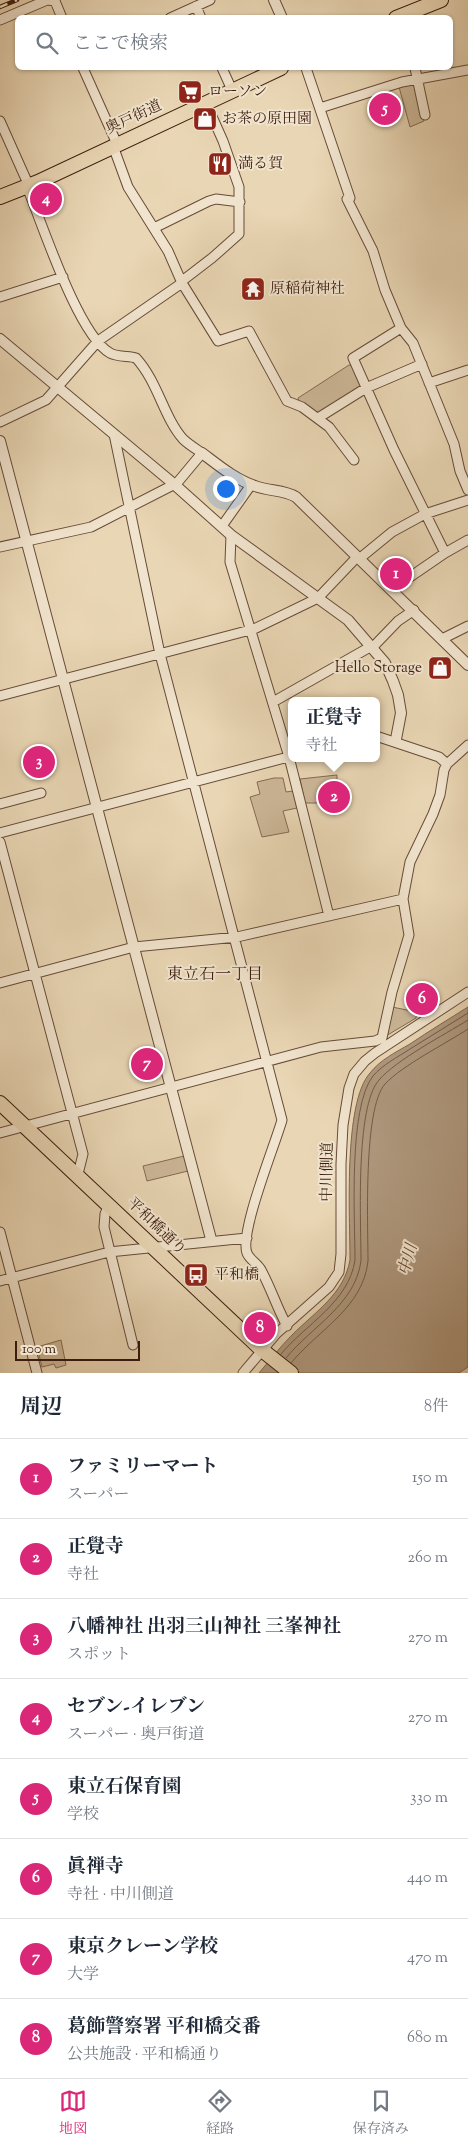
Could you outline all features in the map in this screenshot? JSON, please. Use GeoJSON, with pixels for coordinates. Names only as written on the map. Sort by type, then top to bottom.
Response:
{"type":"FeatureCollection","features":[{"type":"Feature","properties":{"kind":"main road"},"geometry":{"type":"LineString","coordinates":[[404,15],[441,0]]}},
{"type":"Feature","properties":{"kind":"main road","name":"奥戸街道"},"geometry":{"type":"LineString","coordinates":[[0,197],[28,186],[277,70]]}},
{"type":"Feature","properties":{"kind":"main road","name":"平和橋通り"},"geometry":{"type":"LineString","coordinates":[[0,1103],[78,1174],[266,1353],[291,1373]]}},
{"type":"Feature","properties":{"kind":"street"},"geometry":{"type":"LineString","coordinates":[[0,20],[47,0],[56,1],[61,15]]}},
{"type":"Feature","properties":{"kind":"street"},"geometry":{"type":"LineString","coordinates":[[176,15],[210,0]]}},
{"type":"Feature","properties":{"kind":"street"},"geometry":{"type":"LineString","coordinates":[[274,0],[281,15]]}},
{"type":"Feature","properties":{"kind":"street"},"geometry":{"type":"LineString","coordinates":[[196,6],[200,15]]}},
{"type":"Feature","properties":{"kind":"street"},"geometry":{"type":"LineString","coordinates":[[84,70],[115,145],[128,187],[168,251],[182,282],[218,341],[249,331],[287,401],[302,407],[332,430],[354,460]]}},
{"type":"Feature","properties":{"kind":"street"},"geometry":{"type":"LineString","coordinates":[[223,70],[232,90]]}},
{"type":"Feature","properties":{"kind":"street"},"geometry":{"type":"LineString","coordinates":[[307,70],[350,198],[347,199],[373,251],[385,290],[402,328],[413,343],[422,364],[454,444],[460,471],[468,490]]}},
{"type":"Feature","properties":{"kind":"street"},"geometry":{"type":"LineString","coordinates":[[416,70],[425,115]]}},
{"type":"Feature","properties":{"kind":"street"},"geometry":{"type":"LineString","coordinates":[[320,108],[376,90],[468,70]]}},
{"type":"Feature","properties":{"kind":"street"},"geometry":{"type":"LineString","coordinates":[[0,422],[46,400],[98,341],[182,282],[239,234],[239,187],[206,103]]}},
{"type":"Feature","properties":{"kind":"street"},"geometry":{"type":"LineString","coordinates":[[0,120],[63,277],[75,304],[98,341],[112,354],[136,358],[154,383],[178,432],[184,440],[251,485],[269,491],[290,494],[414,610],[468,665]]}},
{"type":"Feature","properties":{"kind":"street"},"geometry":{"type":"LineString","coordinates":[[154,228],[209,201],[216,199],[240,202]]}},
{"type":"Feature","properties":{"kind":"street"},"geometry":{"type":"LineString","coordinates":[[0,297],[63,277]]}},
{"type":"Feature","properties":{"kind":"street"},"geometry":{"type":"LineString","coordinates":[[402,328],[353,358],[425,514],[446,552]]}},
{"type":"Feature","properties":{"kind":"street"},"geometry":{"type":"LineString","coordinates":[[0,338],[175,485],[231,535],[348,620],[385,663],[398,695],[401,713],[396,741]]}},
{"type":"Feature","properties":{"kind":"street"},"geometry":{"type":"LineString","coordinates":[[318,418],[366,388],[422,364]]}},
{"type":"Feature","properties":{"kind":"street"},"geometry":{"type":"LineString","coordinates":[[429,383],[468,370]]}},
{"type":"Feature","properties":{"kind":"street"},"geometry":{"type":"LineString","coordinates":[[114,434],[160,654],[282,1120],[275,1146],[254,1199],[247,1238],[247,1252],[263,1272],[287,1326]]}},
{"type":"Feature","properties":{"kind":"street"},"geometry":{"type":"LineString","coordinates":[[0,441],[211,1240]]}},
{"type":"Feature","properties":{"kind":"street"},"geometry":{"type":"LineString","coordinates":[[0,547],[91,528],[175,485],[202,453]]}},
{"type":"Feature","properties":{"kind":"street"},"geometry":{"type":"LineString","coordinates":[[222,526],[251,485]]}},
{"type":"Feature","properties":{"kind":"street"},"geometry":{"type":"LineString","coordinates":[[0,696],[251,630],[318,598],[358,558],[392,532],[425,514],[468,500]]}},
{"type":"Feature","properties":{"kind":"street"},"geometry":{"type":"LineString","coordinates":[[231,535],[230,562],[288,751]]}},
{"type":"Feature","properties":{"kind":"street"},"geometry":{"type":"LineString","coordinates":[[391,590],[446,552],[468,540]]}},
{"type":"Feature","properties":{"kind":"street"},"geometry":{"type":"LineString","coordinates":[[273,702],[371,648],[398,621],[414,610]]}},
{"type":"Feature","properties":{"kind":"street"},"geometry":{"type":"LineString","coordinates":[[442,639],[468,626]]}},
{"type":"Feature","properties":{"kind":"street"},"geometry":{"type":"LineString","coordinates":[[380,737],[440,757],[447,764]]}},
{"type":"Feature","properties":{"kind":"street"},"geometry":{"type":"LineString","coordinates":[[0,1133],[321,1047],[375,1041],[382,1038],[392,992],[409,934],[403,899],[410,862],[433,814],[447,764],[468,745]]}},
{"type":"Feature","properties":{"kind":"street"},"geometry":{"type":"LineString","coordinates":[[0,834],[288,758]]}},
{"type":"Feature","properties":{"kind":"street"},"geometry":{"type":"LineString","coordinates":[[291,762],[329,916]]}},
{"type":"Feature","properties":{"kind":"street"},"geometry":{"type":"LineString","coordinates":[[0,804],[41,793]]}},
{"type":"Feature","properties":{"kind":"street"},"geometry":{"type":"LineString","coordinates":[[0,842],[83,1154],[78,1174]]}},
{"type":"Feature","properties":{"kind":"street"},"geometry":{"type":"LineString","coordinates":[[0,983],[134,947],[234,937],[403,899]]}},
{"type":"Feature","properties":{"kind":"street","name":"中川側道"},"geometry":{"type":"LineString","coordinates":[[243,1373],[266,1353],[276,1334],[329,1287],[339,1272],[341,1254],[342,1133],[349,1088],[354,1074],[375,1053],[468,992]]}},
{"type":"Feature","properties":{"kind":"street"},"geometry":{"type":"LineString","coordinates":[[108,1204],[103,1220],[109,1252],[133,1345]]}},
{"type":"Feature","properties":{"kind":"street"},"geometry":{"type":"LineString","coordinates":[[0,1232],[37,1373]]}},
{"type":"Feature","properties":{"kind":"street"},"geometry":{"type":"LineString","coordinates":[[0,1281],[109,1252],[211,1240],[247,1238]]}},
{"type":"Feature","properties":{"kind":"shaded area"},"geometry":{"type":"Polygon","coordinates":[[[416,85],[424,121],[410,127],[399,87],[416,85]]]}},
{"type":"Feature","properties":{"kind":"shaded area"},"geometry":{"type":"Polygon","coordinates":[[[349,365],[353,366],[361,385],[360,388],[317,414],[299,402],[298,398],[349,365]]]}},
{"type":"Feature","properties":{"kind":"shaded area"},"geometry":{"type":"Polygon","coordinates":[[[337,775],[337,787],[326,788],[326,803],[305,803],[300,779],[337,775]]]}},
{"type":"Feature","properties":{"kind":"shaded area"},"geometry":{"type":"Polygon","coordinates":[[[283,778],[286,792],[293,791],[297,808],[283,811],[289,832],[262,837],[250,797],[260,794],[257,782],[283,778]]]}},
{"type":"Feature","properties":{"kind":"shaded area"},"geometry":{"type":"Polygon","coordinates":[[[392,1007],[417,1012],[416,1018],[386,1036],[392,1007]]]}},
{"type":"Feature","properties":{"kind":"shaded area"},"geometry":{"type":"Polygon","coordinates":[[[184,1156],[188,1171],[147,1181],[143,1166],[184,1156]]]}},
{"type":"Feature","properties":{"kind":"shaded area"},"geometry":{"type":"Polygon","coordinates":[[[61,1340],[66,1365],[56,1368],[54,1364],[42,1367],[37,1347],[61,1340]]]}},
{"type":"Feature","properties":{"kind":"water","name":"中川"},"geometry":{"type":"Polygon","coordinates":[[[468,1007],[468,1367],[459,1373],[259,1373],[288,1340],[335,1293],[347,1272],[350,1260],[349,1190],[352,1134],[355,1109],[361,1088],[370,1073],[383,1060],[468,1007]]]}},
{"type":"Feature","properties":{"kind":"railway"},"geometry":{"type":"LineString","coordinates":[[0,7],[17,0]]}},
{"type":"Feature","properties":{"kind":"place","name":"ローソン"},"geometry":{"type":"Point","coordinates":[190,92]}},
{"type":"Feature","properties":{"kind":"place","name":"東立石保育園"},"geometry":{"type":"Point","coordinates":[385,109]}},
{"type":"Feature","properties":{"kind":"place","name":"お茶の原田園"},"geometry":{"type":"Point","coordinates":[205,119]}},
{"type":"Feature","properties":{"kind":"place","name":"満る賀"},"geometry":{"type":"Point","coordinates":[220,164]}},
{"type":"Feature","properties":{"kind":"place","name":"セブン-イレブン"},"geometry":{"type":"Point","coordinates":[46,199]}},
{"type":"Feature","properties":{"kind":"place","name":"原稲荷神社"},"geometry":{"type":"Point","coordinates":[253,289]}},
{"type":"Feature","properties":{"kind":"place","name":"ファミリーマート"},"geometry":{"type":"Point","coordinates":[396,574]}},
{"type":"Feature","properties":{"kind":"place","name":"Hello Storage"},"geometry":{"type":"Point","coordinates":[440,668]}},
{"type":"Feature","properties":{"kind":"place","name":"八幡神社 出羽三山神社 三峯神社"},"geometry":{"type":"Point","coordinates":[39,762]}},
{"type":"Feature","properties":{"kind":"place","name":"正覺寺"},"geometry":{"type":"Point","coordinates":[334,797]}},
{"type":"Feature","properties":{"kind":"place","name":"眞禅寺"},"geometry":{"type":"Point","coordinates":[422,999]}},
{"type":"Feature","properties":{"kind":"place","name":"東京クレーン学校"},"geometry":{"type":"Point","coordinates":[147,1064]}},
{"type":"Feature","properties":{"kind":"place","name":"平和橋"},"geometry":{"type":"Point","coordinates":[196,1275]}},
{"type":"Feature","properties":{"kind":"place","name":"葛飾警察署 平和橋交番"},"geometry":{"type":"Point","coordinates":[260,1328]}},
{"type":"Feature","properties":{"kind":"district","name":"東立石一丁目"},"geometry":{"type":"Point","coordinates":[215,975]}}]}
